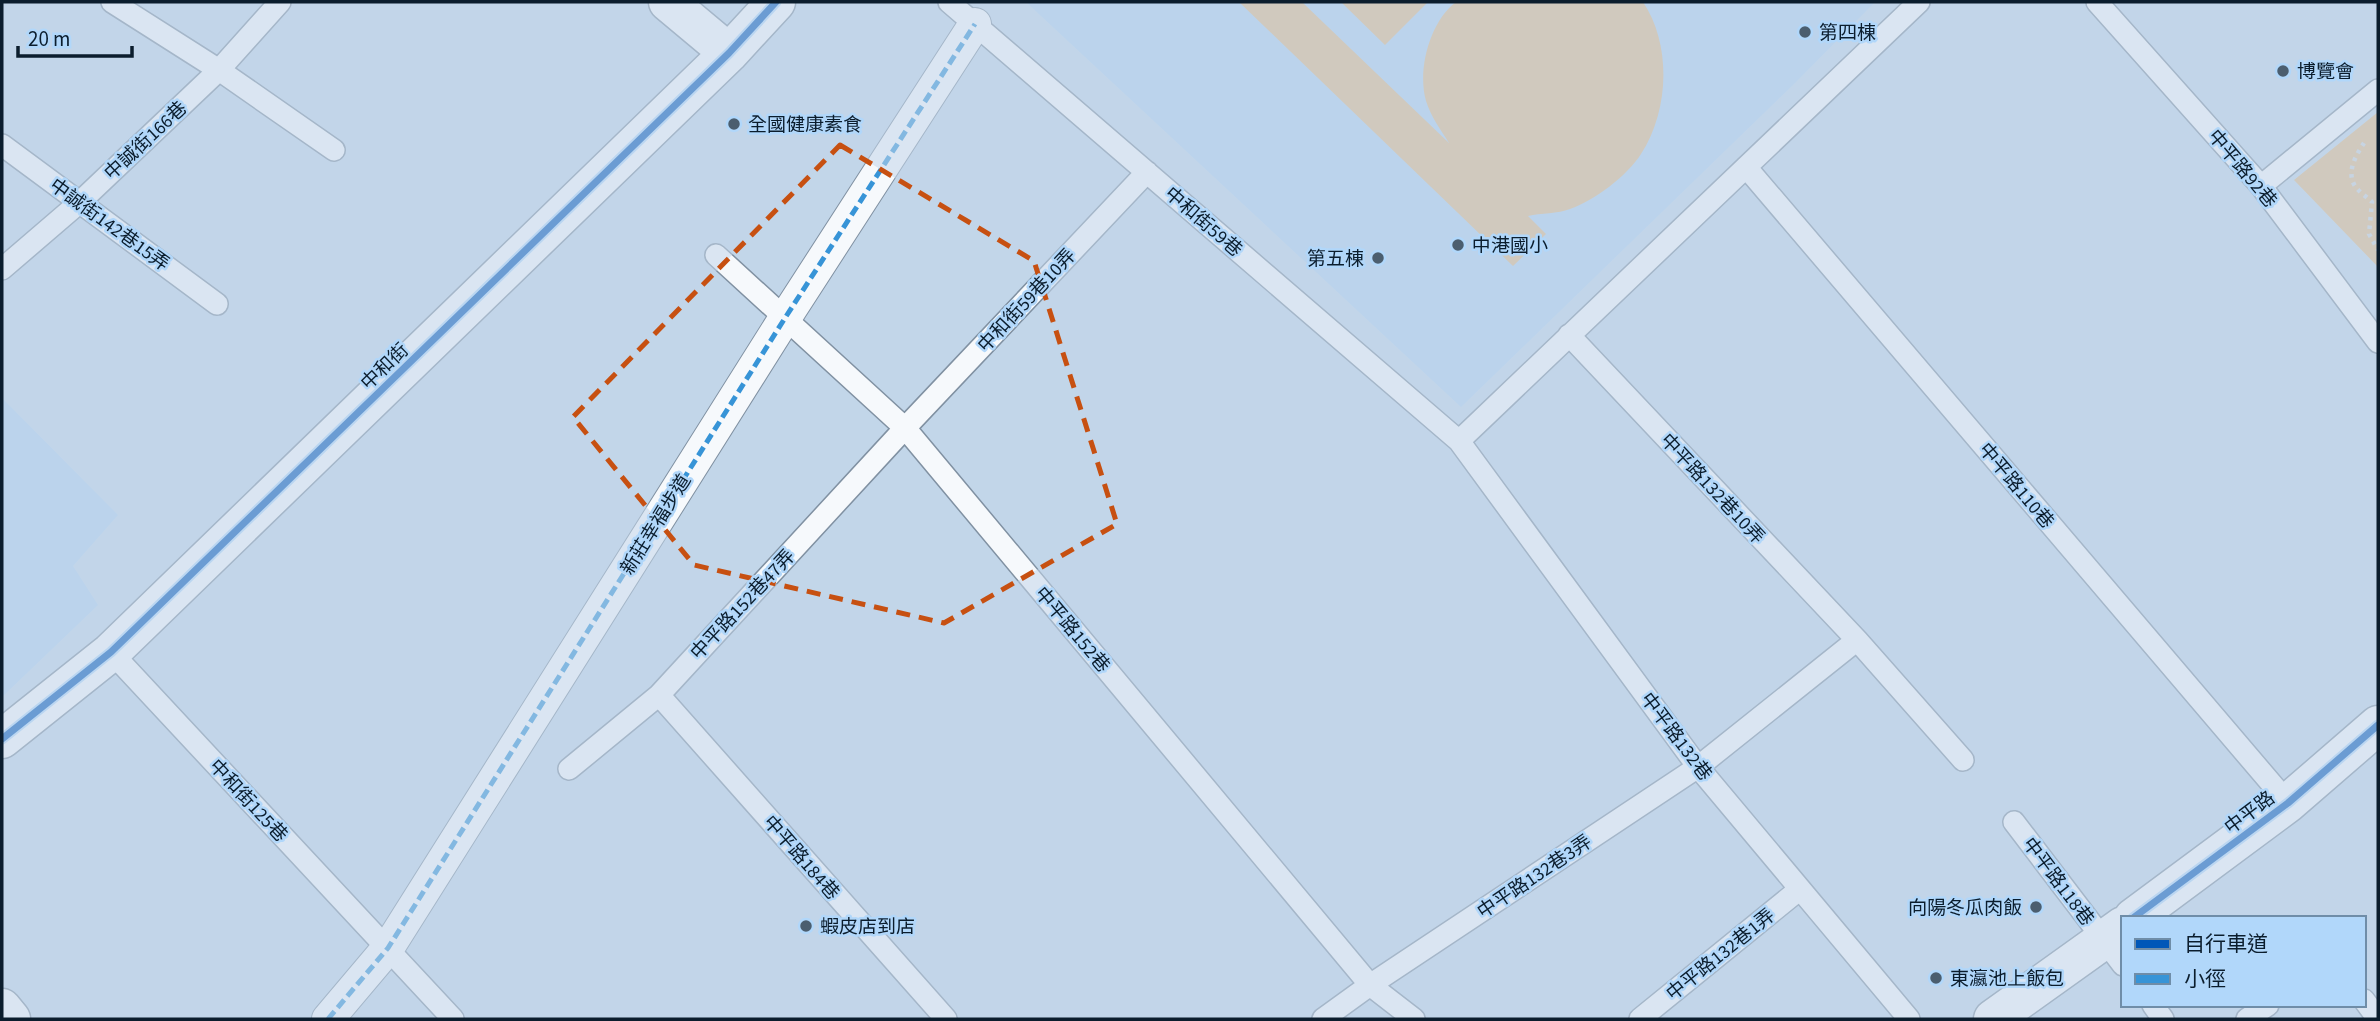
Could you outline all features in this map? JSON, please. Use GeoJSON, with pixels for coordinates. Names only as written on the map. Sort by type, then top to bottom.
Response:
{"type":"FeatureCollection","features":[{"type":"Feature","properties":{"kind":"street"},"geometry":{"type":"LineString","coordinates":[[668,2],[729,53]]}},
{"type":"Feature","properties":{"kind":"street","name":"中和街"},"geometry":{"type":"LineString","coordinates":[[2,739],[111,652],[729,53],[776,2]]}},
{"type":"Feature","properties":{"kind":"street","name":"新莊幸福步道"},"geometry":{"type":"LineString","coordinates":[[328,1019],[388,948],[785,318],[975,24]]}},
{"type":"Feature","properties":{"kind":"street","name":"中平路"},"geometry":{"type":"LineString","coordinates":[[2147,916],[2288,803],[2378,725]]}},
{"type":"Feature","properties":{"kind":"street","name":"中平路"},"geometry":{"type":"LineString","coordinates":[[1993,1019],[2121,937]]}},
{"type":"Feature","properties":{"kind":"street"},"geometry":{"type":"LineString","coordinates":[[2,1008],[11,1019]]}},
{"type":"Feature","properties":{"kind":"lane"},"geometry":{"type":"LineString","coordinates":[[112,2],[219,70],[334,150]]}},
{"type":"Feature","properties":{"kind":"lane","name":"中誠街166巷"},"geometry":{"type":"LineString","coordinates":[[2,270],[80,202],[219,70],[280,2]]}},
{"type":"Feature","properties":{"kind":"lane","name":"中和街59巷"},"geometry":{"type":"LineString","coordinates":[[949,2],[1459,441]]}},
{"type":"Feature","properties":{"kind":"lane"},"geometry":{"type":"LineString","coordinates":[[1459,441],[1919,2]]}},
{"type":"Feature","properties":{"kind":"lane","name":"中平路92巷"},"geometry":{"type":"LineString","coordinates":[[2097,2],[2261,186],[2378,342]]}},
{"type":"Feature","properties":{"kind":"lane"},"geometry":{"type":"LineString","coordinates":[[2261,186],[2378,90]]}},
{"type":"Feature","properties":{"kind":"lane","name":"中誠街142巷15弄"},"geometry":{"type":"LineString","coordinates":[[2,145],[217,304]]}},
{"type":"Feature","properties":{"kind":"lane","name":"中平路110巷"},"geometry":{"type":"LineString","coordinates":[[1746,167],[2288,803]]}},
{"type":"Feature","properties":{"kind":"lane","name":"中和街59巷10弄"},"geometry":{"type":"LineString","coordinates":[[905,428],[1147,172]]}},
{"type":"Feature","properties":{"kind":"lane","name":"中平路152巷"},"geometry":{"type":"LineString","coordinates":[[716,255],[905,428],[1370,985],[1413,1019]]}},
{"type":"Feature","properties":{"kind":"lane","name":"中平路132巷10弄"},"geometry":{"type":"LineString","coordinates":[[1569,335],[1857,640],[1963,760]]}},
{"type":"Feature","properties":{"kind":"lane","name":"中平路152巷47弄"},"geometry":{"type":"LineString","coordinates":[[569,769],[659,695],[905,428]]}},
{"type":"Feature","properties":{"kind":"lane","name":"中平路132巷"},"geometry":{"type":"LineString","coordinates":[[1459,441],[1698,767],[1909,1019]]}},
{"type":"Feature","properties":{"kind":"lane"},"geometry":{"type":"LineString","coordinates":[[1698,767],[1857,640]]}},
{"type":"Feature","properties":{"kind":"lane","name":"中和街125巷"},"geometry":{"type":"LineString","coordinates":[[111,652],[453,1019]]}},
{"type":"Feature","properties":{"kind":"lane","name":"中平路184巷"},"geometry":{"type":"LineString","coordinates":[[659,695],[946,1019]]}},
{"type":"Feature","properties":{"kind":"lane","name":"中平路132巷3弄"},"geometry":{"type":"LineString","coordinates":[[1323,1019],[1698,767]]}},
{"type":"Feature","properties":{"kind":"lane","name":"中平路118巷"},"geometry":{"type":"LineString","coordinates":[[2014,822],[2121,937]]}},
{"type":"Feature","properties":{"kind":"lane","name":"中平路132巷1弄"},"geometry":{"type":"LineString","coordinates":[[1640,1019],[1800,889]]}},
{"type":"Feature","properties":{"kind":"lane"},"geometry":{"type":"LineString","coordinates":[[2366,1003],[2378,1019]]}},
{"type":"Feature","properties":{"kind":"lane"},"geometry":{"type":"LineString","coordinates":[[2247,1019],[2265,1007]]}},
{"type":"Feature","properties":{"kind":"path"},"geometry":{"type":"LineString","coordinates":[[2371,138],[2363,144],[2353,161],[2352,171],[2354,185],[2372,202],[2369,234],[2378,250]]}},
{"type":"Feature","properties":{"kind":"highlighted area"},"geometry":{"type":"Polygon","coordinates":[[[840,145],[1034,261],[1117,524],[944,623],[694,565],[573,417],[840,145]]]}},
{"type":"Feature","properties":{"kind":"shaded area","name":"中港國小"},"geometry":{"type":"Polygon","coordinates":[[[1026,2],[1875,2],[1461,407],[1026,2]]]}},
{"type":"Feature","properties":{"kind":"shaded area"},"geometry":{"type":"Polygon","coordinates":[[[1239,2],[1302,2],[1449,143],[1428,107],[1423,75],[1433,34],[1439,21],[1456,2],[1643,2],[1659,38],[1662,58],[1662,98],[1657,118],[1641,154],[1628,171],[1610,186],[1590,200],[1570,209],[1528,216],[1546,234],[1513,266],[1239,2]]]}},
{"type":"Feature","properties":{"kind":"shaded area"},"geometry":{"type":"Polygon","coordinates":[[[1341,2],[1428,2],[1385,45],[1341,2]]]}},
{"type":"Feature","properties":{"kind":"shaded area"},"geometry":{"type":"Polygon","coordinates":[[[2378,112],[2378,267],[2294,180],[2378,112]]]}},
{"type":"Feature","properties":{"kind":"shaded area"},"geometry":{"type":"Polygon","coordinates":[[[2,398],[118,515],[73,566],[98,605],[2,697],[2,398]]]}},
{"type":"Feature","properties":{"kind":"marked path"},"geometry":{"type":"LineString","coordinates":[[328,1019],[388,948],[785,318],[975,24]]}},
{"type":"Feature","properties":{"kind":"cycle path"},"geometry":{"type":"LineString","coordinates":[[2,739],[111,652],[729,53],[776,2]]}},
{"type":"Feature","properties":{"kind":"cycle path"},"geometry":{"type":"LineString","coordinates":[[2136,916],[2288,803],[2378,725]]}},
{"type":"Feature","properties":{"kind":"place","name":"第四棟"},"geometry":{"type":"Point","coordinates":[1805,32]}},
{"type":"Feature","properties":{"kind":"place","name":"博覽會"},"geometry":{"type":"Point","coordinates":[2283,71]}},
{"type":"Feature","properties":{"kind":"place","name":"全國健康素食"},"geometry":{"type":"Point","coordinates":[734,124]}},
{"type":"Feature","properties":{"kind":"place","name":"中港國小"},"geometry":{"type":"Point","coordinates":[1458,245]}},
{"type":"Feature","properties":{"kind":"place","name":"第五棟"},"geometry":{"type":"Point","coordinates":[1378,258]}},
{"type":"Feature","properties":{"kind":"place","name":"向陽冬瓜肉飯"},"geometry":{"type":"Point","coordinates":[2036,907]}},
{"type":"Feature","properties":{"kind":"place","name":"蝦皮店到店"},"geometry":{"type":"Point","coordinates":[806,926]}},
{"type":"Feature","properties":{"kind":"place","name":"東瀛池上飯包"},"geometry":{"type":"Point","coordinates":[1936,978]}}]}
